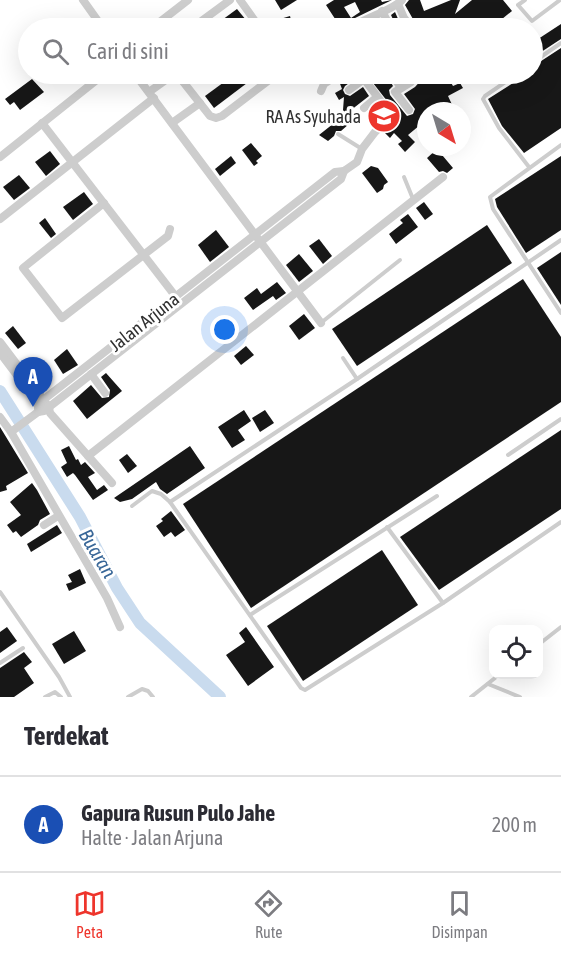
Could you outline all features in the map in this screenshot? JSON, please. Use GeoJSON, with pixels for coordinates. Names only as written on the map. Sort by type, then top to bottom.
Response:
{"type":"FeatureCollection","features":[{"type":"Feature","properties":{"kind":"street"},"geometry":{"type":"LineString","coordinates":[[83,0],[95,18]]}},
{"type":"Feature","properties":{"kind":"street"},"geometry":{"type":"LineString","coordinates":[[165,18],[188,0]]}},
{"type":"Feature","properties":{"kind":"street"},"geometry":{"type":"LineString","coordinates":[[206,18],[230,0]]}},
{"type":"Feature","properties":{"kind":"street"},"geometry":{"type":"LineString","coordinates":[[240,0],[253,18]]}},
{"type":"Feature","properties":{"kind":"street"},"geometry":{"type":"LineString","coordinates":[[373,18],[400,2],[404,18]]}},
{"type":"Feature","properties":{"kind":"street"},"geometry":{"type":"LineString","coordinates":[[382,11],[386,18]]}},
{"type":"Feature","properties":{"kind":"street"},"geometry":{"type":"LineString","coordinates":[[0,157],[91,84]]}},
{"type":"Feature","properties":{"kind":"street"},"geometry":{"type":"LineString","coordinates":[[143,84],[321,323]]}},
{"type":"Feature","properties":{"kind":"street"},"geometry":{"type":"LineString","coordinates":[[0,219],[73,162],[165,84]]}},
{"type":"Feature","properties":{"kind":"street"},"geometry":{"type":"LineString","coordinates":[[184,84],[210,116],[216,118],[222,116],[264,84]]}},
{"type":"Feature","properties":{"kind":"street"},"geometry":{"type":"LineString","coordinates":[[321,91],[324,84]]}},
{"type":"Feature","properties":{"kind":"street"},"geometry":{"type":"LineString","coordinates":[[349,90],[357,84]]}},
{"type":"Feature","properties":{"kind":"street"},"geometry":{"type":"LineString","coordinates":[[258,238],[285,212],[335,172],[344,171],[357,162],[375,132],[392,116],[368,84]]}},
{"type":"Feature","properties":{"kind":"street"},"geometry":{"type":"LineString","coordinates":[[398,84],[401,88]]}},
{"type":"Feature","properties":{"kind":"street"},"geometry":{"type":"LineString","coordinates":[[408,84],[396,92],[409,110]]}},
{"type":"Feature","properties":{"kind":"street"},"geometry":{"type":"LineString","coordinates":[[364,108],[377,97]]}},
{"type":"Feature","properties":{"kind":"street"},"geometry":{"type":"LineString","coordinates":[[172,123],[200,103]]}},
{"type":"Feature","properties":{"kind":"street"},"geometry":{"type":"LineString","coordinates":[[42,123],[176,297]]}},
{"type":"Feature","properties":{"kind":"street"},"geometry":{"type":"LineString","coordinates":[[258,238],[291,219],[341,179],[344,171]]}},
{"type":"Feature","properties":{"kind":"street"},"geometry":{"type":"LineString","coordinates":[[88,456],[443,177]]}},
{"type":"Feature","properties":{"kind":"street"},"geometry":{"type":"LineString","coordinates":[[104,203],[23,268],[62,318],[168,236],[170,229]]}},
{"type":"Feature","properties":{"kind":"street"},"geometry":{"type":"LineString","coordinates":[[285,212],[291,219]]}},
{"type":"Feature","properties":{"kind":"street","name":"Jalan Arjuna"},"geometry":{"type":"LineString","coordinates":[[42,409],[258,238]]}},
{"type":"Feature","properties":{"kind":"street","name":"Jalan Arjuna"},"geometry":{"type":"LineString","coordinates":[[170,308],[176,297],[211,275]]}},
{"type":"Feature","properties":{"kind":"street"},"geometry":{"type":"LineString","coordinates":[[0,342],[42,409]]}},
{"type":"Feature","properties":{"kind":"street","name":"Jalan Arjuna"},"geometry":{"type":"LineString","coordinates":[[12,431],[91,374],[114,351]]}},
{"type":"Feature","properties":{"kind":"street"},"geometry":{"type":"LineString","coordinates":[[0,353],[42,409],[112,483]]}},
{"type":"Feature","properties":{"kind":"street"},"geometry":{"type":"LineString","coordinates":[[91,374],[105,393]]}},
{"type":"Feature","properties":{"kind":"street"},"geometry":{"type":"LineString","coordinates":[[2,422],[12,431],[58,516],[107,598],[120,627]]}},
{"type":"Feature","properties":{"kind":"street"},"geometry":{"type":"LineString","coordinates":[[44,525],[58,516]]}},
{"type":"Feature","properties":{"kind":"lane"},"geometry":{"type":"LineString","coordinates":[[525,0],[518,5],[529,18]]}},
{"type":"Feature","properties":{"kind":"lane"},"geometry":{"type":"LineString","coordinates":[[536,18],[560,0]]}},
{"type":"Feature","properties":{"kind":"lane"},"geometry":{"type":"LineString","coordinates":[[543,55],[561,43]]}},
{"type":"Feature","properties":{"kind":"lane"},"geometry":{"type":"LineString","coordinates":[[502,84],[483,99],[499,128],[528,167]]}},
{"type":"Feature","properties":{"kind":"lane"},"geometry":{"type":"LineString","coordinates":[[338,134],[363,149]]}},
{"type":"Feature","properties":{"kind":"lane"},"geometry":{"type":"LineString","coordinates":[[561,145],[490,197],[493,209],[561,313]]}},
{"type":"Feature","properties":{"kind":"lane"},"geometry":{"type":"LineString","coordinates":[[404,177],[414,200]]}},
{"type":"Feature","properties":{"kind":"lane"},"geometry":{"type":"LineString","coordinates":[[170,502],[357,380],[561,240]]}},
{"type":"Feature","properties":{"kind":"lane"},"geometry":{"type":"LineString","coordinates":[[321,323],[400,260]]}},
{"type":"Feature","properties":{"kind":"lane"},"geometry":{"type":"LineString","coordinates":[[343,358],[357,380]]}},
{"type":"Feature","properties":{"kind":"lane"},"geometry":{"type":"LineString","coordinates":[[508,455],[561,418]]}},
{"type":"Feature","properties":{"kind":"lane"},"geometry":{"type":"LineString","coordinates":[[132,506],[152,491],[161,494],[170,502],[301,688],[305,690],[443,603],[561,522]]}},
{"type":"Feature","properties":{"kind":"lane"},"geometry":{"type":"LineString","coordinates":[[250,615],[437,496]]}},
{"type":"Feature","properties":{"kind":"lane"},"geometry":{"type":"LineString","coordinates":[[387,527],[443,603]]}},
{"type":"Feature","properties":{"kind":"lane"},"geometry":{"type":"LineString","coordinates":[[0,592],[59,677],[70,697]]}},
{"type":"Feature","properties":{"kind":"lane"},"geometry":{"type":"LineString","coordinates":[[543,641],[561,627]]}},
{"type":"Feature","properties":{"kind":"lane"},"geometry":{"type":"LineString","coordinates":[[0,663],[23,648]]}},
{"type":"Feature","properties":{"kind":"lane"},"geometry":{"type":"LineString","coordinates":[[471,697],[494,679]]}},
{"type":"Feature","properties":{"kind":"lane"},"geometry":{"type":"LineString","coordinates":[[487,684],[520,697]]}},
{"type":"Feature","properties":{"kind":"lane"},"geometry":{"type":"LineString","coordinates":[[128,697],[142,689],[148,691],[153,697]]}},
{"type":"Feature","properties":{"kind":"lane"},"geometry":{"type":"LineString","coordinates":[[45,697],[55,692],[61,697]]}},
{"type":"Feature","properties":{"kind":"building"},"geometry":{"type":"Polygon","coordinates":[[[275,0],[297,0],[281,10],[275,0]]]}},
{"type":"Feature","properties":{"kind":"building"},"geometry":{"type":"Polygon","coordinates":[[[334,0],[381,0],[382,2],[392,0],[355,18],[351,18],[334,18],[326,5],[334,0]],[[355,2],[344,7],[351,18],[360,12],[355,2]]]}},
{"type":"Feature","properties":{"kind":"building"},"geometry":{"type":"Polygon","coordinates":[[[409,0],[420,0],[424,11],[451,0],[460,0],[455,14],[472,0],[503,0],[512,11],[503,18],[412,18],[405,5],[409,0]]]}},
{"type":"Feature","properties":{"kind":"building"},"geometry":{"type":"Polygon","coordinates":[[[237,9],[244,18],[225,18],[237,9]]]}},
{"type":"Feature","properties":{"kind":"building"},"geometry":{"type":"Polygon","coordinates":[[[395,12],[398,18],[392,18],[391,15],[395,12]]]}},
{"type":"Feature","properties":{"kind":"building"},"geometry":{"type":"Polygon","coordinates":[[[561,24],[561,39],[543,51],[543,36],[561,24]]]}},
{"type":"Feature","properties":{"kind":"building"},"geometry":{"type":"Polygon","coordinates":[[[561,48],[561,128],[524,153],[502,126],[488,99],[511,84],[543,84],[543,60],[561,48]]]}},
{"type":"Feature","properties":{"kind":"building"},"geometry":{"type":"Polygon","coordinates":[[[25,84],[37,84],[44,92],[20,110],[14,102],[10,105],[5,99],[25,84]]]}},
{"type":"Feature","properties":{"kind":"building"},"geometry":{"type":"Polygon","coordinates":[[[221,84],[246,84],[214,108],[205,96],[221,84]]]}},
{"type":"Feature","properties":{"kind":"building"},"geometry":{"type":"Polygon","coordinates":[[[340,84],[348,84],[343,90],[350,96],[363,87],[369,96],[346,114],[343,110],[344,97],[339,100],[335,93],[342,89],[340,84]]]}},
{"type":"Feature","properties":{"kind":"building"},"geometry":{"type":"Polygon","coordinates":[[[374,84],[392,84],[393,86],[389,90],[390,95],[407,116],[413,114],[415,109],[404,94],[418,84],[452,84],[453,86],[461,84],[463,88],[448,96],[451,102],[417,102],[417,128],[408,135],[415,142],[405,152],[398,144],[402,141],[394,133],[390,138],[384,132],[398,115],[374,84]]]}},
{"type":"Feature","properties":{"kind":"building"},"geometry":{"type":"Polygon","coordinates":[[[376,105],[384,115],[376,123],[368,113],[376,105]]]}},
{"type":"Feature","properties":{"kind":"building"},"geometry":{"type":"Polygon","coordinates":[[[343,116],[349,124],[341,131],[336,131],[328,141],[319,135],[343,116]]]}},
{"type":"Feature","properties":{"kind":"building"},"geometry":{"type":"Polygon","coordinates":[[[251,143],[262,156],[254,166],[242,150],[251,143]]]}},
{"type":"Feature","properties":{"kind":"building"},"geometry":{"type":"Polygon","coordinates":[[[50,151],[60,164],[46,176],[35,162],[50,151]]]}},
{"type":"Feature","properties":{"kind":"building"},"geometry":{"type":"Polygon","coordinates":[[[231,156],[236,163],[220,176],[215,169],[231,156]]]}},
{"type":"Feature","properties":{"kind":"building"},"geometry":{"type":"Polygon","coordinates":[[[443,156],[453,168],[447,173],[439,172],[427,158],[443,156]]]}},
{"type":"Feature","properties":{"kind":"building"},"geometry":{"type":"Polygon","coordinates":[[[561,156],[561,230],[526,253],[497,207],[495,199],[561,156]]]}},
{"type":"Feature","properties":{"kind":"building"},"geometry":{"type":"Polygon","coordinates":[[[371,166],[378,168],[388,182],[377,193],[362,173],[371,166]]]}},
{"type":"Feature","properties":{"kind":"building"},"geometry":{"type":"Polygon","coordinates":[[[19,175],[30,188],[14,200],[3,187],[19,175]]]}},
{"type":"Feature","properties":{"kind":"building"},"geometry":{"type":"Polygon","coordinates":[[[84,192],[93,204],[73,220],[63,207],[84,192]]]}},
{"type":"Feature","properties":{"kind":"building"},"geometry":{"type":"Polygon","coordinates":[[[424,202],[433,214],[425,220],[416,208],[424,202]]]}},
{"type":"Feature","properties":{"kind":"building"},"geometry":{"type":"Polygon","coordinates":[[[408,214],[418,227],[396,244],[389,234],[403,223],[400,220],[408,214]]]}},
{"type":"Feature","properties":{"kind":"building"},"geometry":{"type":"Polygon","coordinates":[[[45,218],[56,234],[51,238],[39,223],[45,218]]]}},
{"type":"Feature","properties":{"kind":"building"},"geometry":{"type":"Polygon","coordinates":[[[487,225],[512,263],[357,366],[332,329],[487,225]]]}},
{"type":"Feature","properties":{"kind":"building"},"geometry":{"type":"Polygon","coordinates":[[[216,230],[229,247],[210,262],[198,245],[216,230]]]}},
{"type":"Feature","properties":{"kind":"building"},"geometry":{"type":"Polygon","coordinates":[[[319,239],[332,256],[323,264],[309,246],[319,239]]]}},
{"type":"Feature","properties":{"kind":"building"},"geometry":{"type":"Polygon","coordinates":[[[561,252],[561,305],[537,268],[561,252]]]}},
{"type":"Feature","properties":{"kind":"building"},"geometry":{"type":"Polygon","coordinates":[[[299,254],[313,271],[299,282],[286,265],[299,254]]]}},
{"type":"Feature","properties":{"kind":"building"},"geometry":{"type":"Polygon","coordinates":[[[523,279],[561,337],[561,402],[251,608],[183,504],[523,279]]]}},
{"type":"Feature","properties":{"kind":"building"},"geometry":{"type":"Polygon","coordinates":[[[277,282],[286,293],[276,300],[273,296],[253,310],[244,298],[257,288],[261,294],[277,282]]]}},
{"type":"Feature","properties":{"kind":"building"},"geometry":{"type":"Polygon","coordinates":[[[304,314],[315,328],[299,340],[289,326],[304,314]]]}},
{"type":"Feature","properties":{"kind":"building"},"geometry":{"type":"Polygon","coordinates":[[[13,326],[26,343],[18,349],[5,333],[13,326]]]}},
{"type":"Feature","properties":{"kind":"building"},"geometry":{"type":"Polygon","coordinates":[[[246,346],[254,355],[241,365],[234,356],[246,346]]]}},
{"type":"Feature","properties":{"kind":"building"},"geometry":{"type":"Polygon","coordinates":[[[67,349],[78,365],[63,374],[54,360],[67,349]]]}},
{"type":"Feature","properties":{"kind":"building"},"geometry":{"type":"Polygon","coordinates":[[[106,373],[122,391],[87,419],[73,401],[91,385],[102,398],[109,397],[110,390],[101,377],[106,373]]]}},
{"type":"Feature","properties":{"kind":"building"},"geometry":{"type":"Polygon","coordinates":[[[244,410],[251,421],[238,430],[245,440],[232,448],[218,427],[244,410]]]}},
{"type":"Feature","properties":{"kind":"building"},"geometry":{"type":"Polygon","coordinates":[[[265,410],[274,423],[260,432],[252,418],[265,410]]]}},
{"type":"Feature","properties":{"kind":"building"},"geometry":{"type":"Polygon","coordinates":[[[0,427],[28,473],[6,486],[7,490],[0,492],[0,427]]]}},
{"type":"Feature","properties":{"kind":"building"},"geometry":{"type":"Polygon","coordinates":[[[561,430],[561,509],[439,590],[400,537],[561,430]]]}},
{"type":"Feature","properties":{"kind":"building"},"geometry":{"type":"Polygon","coordinates":[[[69,446],[76,460],[78,459],[81,465],[85,462],[95,473],[88,477],[97,490],[104,485],[108,490],[93,500],[75,475],[73,473],[67,477],[61,467],[67,463],[61,450],[69,446]]]}},
{"type":"Feature","properties":{"kind":"building"},"geometry":{"type":"Polygon","coordinates":[[[190,446],[205,468],[167,494],[156,482],[132,499],[120,502],[114,498],[190,446]]]}},
{"type":"Feature","properties":{"kind":"building"},"geometry":{"type":"Polygon","coordinates":[[[127,454],[137,466],[128,473],[119,460],[127,454]]]}},
{"type":"Feature","properties":{"kind":"building"},"geometry":{"type":"Polygon","coordinates":[[[32,483],[50,514],[21,537],[16,531],[13,533],[7,525],[21,515],[10,502],[32,483]]]}},
{"type":"Feature","properties":{"kind":"building"},"geometry":{"type":"Polygon","coordinates":[[[171,511],[185,530],[175,537],[171,532],[164,537],[156,526],[171,511]]]}},
{"type":"Feature","properties":{"kind":"building"},"geometry":{"type":"Polygon","coordinates":[[[57,525],[62,533],[31,552],[27,544],[57,525]]]}},
{"type":"Feature","properties":{"kind":"building"},"geometry":{"type":"Polygon","coordinates":[[[382,550],[418,605],[303,681],[267,626],[382,550]]]}},
{"type":"Feature","properties":{"kind":"building"},"geometry":{"type":"Polygon","coordinates":[[[80,569],[86,583],[69,591],[66,584],[72,582],[68,575],[80,569]]]}},
{"type":"Feature","properties":{"kind":"building"},"geometry":{"type":"Polygon","coordinates":[[[7,627],[17,641],[0,653],[0,632],[7,627]]]}},
{"type":"Feature","properties":{"kind":"building"},"geometry":{"type":"Polygon","coordinates":[[[246,627],[274,667],[248,686],[226,655],[245,642],[239,633],[246,627]]]}},
{"type":"Feature","properties":{"kind":"building"},"geometry":{"type":"Polygon","coordinates":[[[74,631],[86,651],[64,664],[52,644],[74,631]]]}},
{"type":"Feature","properties":{"kind":"building"},"geometry":{"type":"Polygon","coordinates":[[[24,652],[32,662],[24,668],[34,683],[14,697],[0,697],[0,668],[24,652]]]}},
{"type":"Feature","properties":{"kind":"waterway","name":"Buaran"},"geometry":{"type":"LineString","coordinates":[[0,391],[80,517],[117,588],[140,623],[220,697]]}},
{"type":"Feature","properties":{"kind":"place","name":"RA As Syuhada"},"geometry":{"type":"Point","coordinates":[384,116]}},
{"type":"Feature","properties":{"kind":"place","name":"Gapura Rusun Pulo Jahe"},"geometry":{"type":"Point","coordinates":[33,407]}}]}
